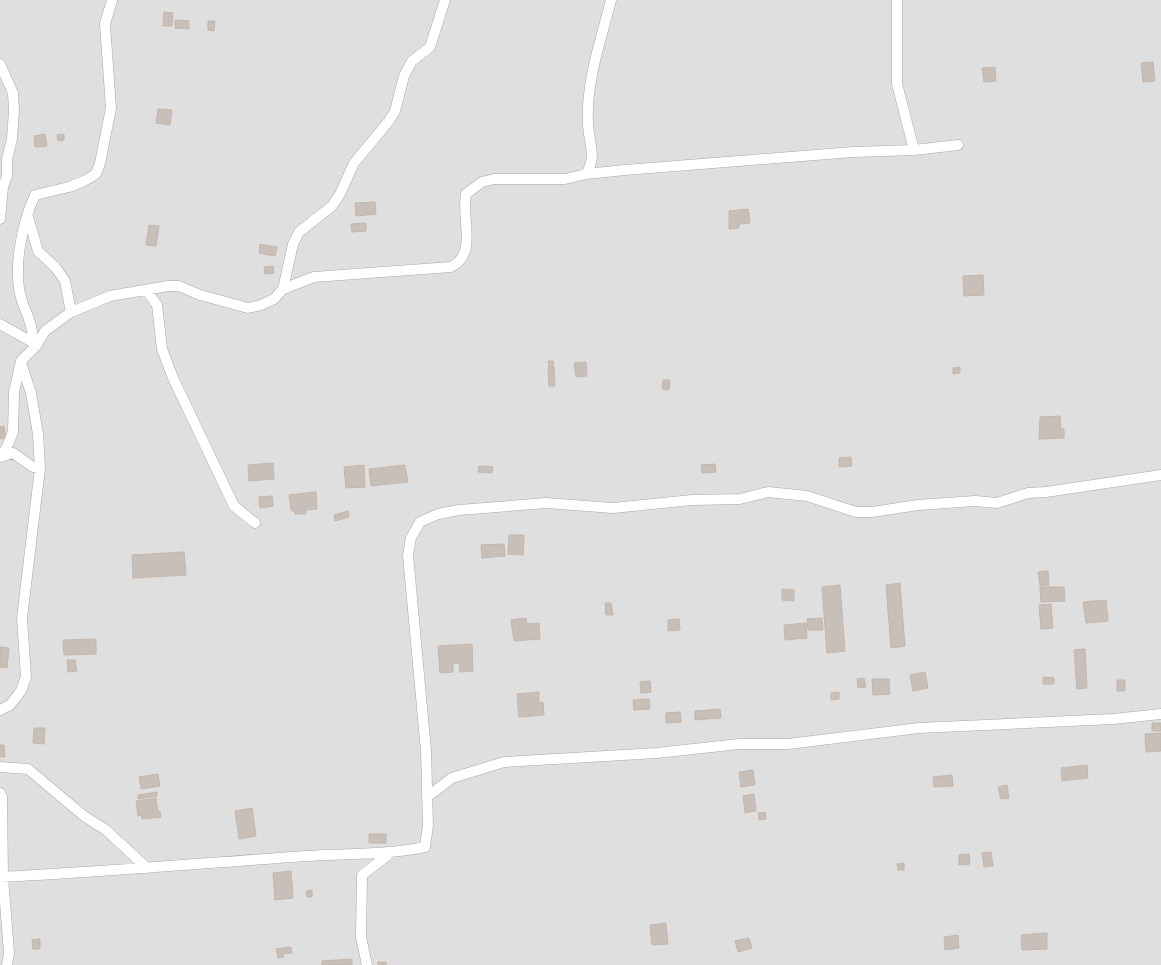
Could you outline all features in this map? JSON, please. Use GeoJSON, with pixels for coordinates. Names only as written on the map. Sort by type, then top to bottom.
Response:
{"type":"FeatureCollection","features":[{"type":"Feature","properties":{"kind":"street"},"geometry":{"type":"LineString","coordinates":[[34,344],[30,317],[22,300],[19,265],[20,238],[35,194],[69,187],[96,174],[111,108],[105,24],[112,0]]}},
{"type":"Feature","properties":{"kind":"street"},"geometry":{"type":"LineString","coordinates":[[283,289],[293,244],[299,232],[332,206],[340,194],[349,169],[389,121],[395,111],[404,76],[412,61],[430,47],[445,0]]}},
{"type":"Feature","properties":{"kind":"street"},"geometry":{"type":"LineString","coordinates":[[586,174],[593,163],[588,122],[590,91],[600,35],[610,0]]}},
{"type":"Feature","properties":{"kind":"street"},"geometry":{"type":"LineString","coordinates":[[897,0],[897,84],[914,150]]}},
{"type":"Feature","properties":{"kind":"street"},"geometry":{"type":"LineString","coordinates":[[0,64],[13,93],[14,110],[12,139],[7,158],[7,176],[3,187],[0,219]]}},
{"type":"Feature","properties":{"kind":"street"},"geometry":{"type":"LineString","coordinates":[[0,456],[6,449],[13,432],[14,392],[21,362],[45,330],[71,312],[110,296],[179,286],[200,295],[248,308],[274,299],[283,289],[314,277],[356,276],[451,268],[460,263],[468,248],[464,205],[466,194],[474,186],[494,179],[565,179],[586,174],[852,152],[914,150],[958,144]]}},
{"type":"Feature","properties":{"kind":"street"},"geometry":{"type":"LineString","coordinates":[[28,217],[38,250],[56,268],[64,281],[71,312]]}},
{"type":"Feature","properties":{"kind":"street"},"geometry":{"type":"LineString","coordinates":[[146,290],[157,305],[162,349],[173,378],[234,506],[255,523]]}},
{"type":"Feature","properties":{"kind":"street"},"geometry":{"type":"LineString","coordinates":[[0,324],[34,344]]}},
{"type":"Feature","properties":{"kind":"street"},"geometry":{"type":"LineString","coordinates":[[0,710],[10,705],[21,691],[26,676],[22,618],[40,468],[37,426],[31,393],[21,362]]}},
{"type":"Feature","properties":{"kind":"street"},"geometry":{"type":"LineString","coordinates":[[0,456],[12,453],[33,467],[40,468]]}},
{"type":"Feature","properties":{"kind":"street"},"geometry":{"type":"LineString","coordinates":[[1,877],[295,856],[393,852],[425,847],[426,751],[408,555],[416,526],[427,517],[459,510],[546,503],[612,508],[692,500],[740,499],[768,492],[808,496],[856,512],[872,512],[918,505],[975,501],[997,503],[1028,493],[1161,475]]}},
{"type":"Feature","properties":{"kind":"street"},"geometry":{"type":"LineString","coordinates":[[427,797],[452,778],[504,762],[657,753],[739,744],[788,744],[919,728],[1113,719],[1161,714]]}},
{"type":"Feature","properties":{"kind":"street"},"geometry":{"type":"LineString","coordinates":[[0,768],[28,769],[84,816],[106,830],[147,868]]}},
{"type":"Feature","properties":{"kind":"street"},"geometry":{"type":"LineString","coordinates":[[0,793],[2,797],[1,877],[9,953],[6,965]]}},
{"type":"Feature","properties":{"kind":"street"},"geometry":{"type":"LineString","coordinates":[[366,965],[361,937],[362,875],[393,852]]}},
{"type":"Feature","properties":{"kind":"shaded area"},"geometry":{"type":"Polygon","coordinates":[[[0,0],[1161,0],[1161,965],[0,965],[0,0]]]}},
{"type":"Feature","properties":{"kind":"building"},"geometry":{"type":"Polygon","coordinates":[[[164,12],[173,13],[172,26],[163,26],[164,12]]]}},
{"type":"Feature","properties":{"kind":"building"},"geometry":{"type":"Polygon","coordinates":[[[175,20],[189,21],[189,29],[175,28],[175,20]]]}},
{"type":"Feature","properties":{"kind":"building"},"geometry":{"type":"Polygon","coordinates":[[[208,21],[215,21],[214,31],[208,30],[208,21]]]}},
{"type":"Feature","properties":{"kind":"building"},"geometry":{"type":"Polygon","coordinates":[[[1153,62],[1155,81],[1143,82],[1141,63],[1153,62]]]}},
{"type":"Feature","properties":{"kind":"building"},"geometry":{"type":"Polygon","coordinates":[[[995,67],[996,81],[984,82],[982,68],[995,67]]]}},
{"type":"Feature","properties":{"kind":"building"},"geometry":{"type":"Polygon","coordinates":[[[158,109],[172,110],[170,125],[156,123],[158,109]]]}},
{"type":"Feature","properties":{"kind":"building"},"geometry":{"type":"Polygon","coordinates":[[[45,134],[47,146],[35,147],[34,136],[45,134]]]}},
{"type":"Feature","properties":{"kind":"building"},"geometry":{"type":"Polygon","coordinates":[[[64,134],[64,140],[58,141],[57,135],[64,134]]]}},
{"type":"Feature","properties":{"kind":"building"},"geometry":{"type":"Polygon","coordinates":[[[375,202],[376,214],[356,216],[355,203],[375,202]]]}},
{"type":"Feature","properties":{"kind":"building"},"geometry":{"type":"Polygon","coordinates":[[[748,209],[750,223],[739,224],[739,228],[729,229],[729,211],[748,209]]]}},
{"type":"Feature","properties":{"kind":"building"},"geometry":{"type":"Polygon","coordinates":[[[366,223],[366,231],[352,232],[351,224],[366,223]]]}},
{"type":"Feature","properties":{"kind":"building"},"geometry":{"type":"Polygon","coordinates":[[[149,225],[159,226],[156,246],[146,245],[149,225]]]}},
{"type":"Feature","properties":{"kind":"building"},"geometry":{"type":"Polygon","coordinates":[[[260,244],[277,247],[275,256],[259,253],[260,244]]]}},
{"type":"Feature","properties":{"kind":"building"},"geometry":{"type":"Polygon","coordinates":[[[273,266],[274,273],[265,274],[264,267],[273,266]]]}},
{"type":"Feature","properties":{"kind":"building"},"geometry":{"type":"Polygon","coordinates":[[[983,275],[984,295],[964,296],[963,276],[983,275]]]}},
{"type":"Feature","properties":{"kind":"building"},"geometry":{"type":"Polygon","coordinates":[[[548,361],[553,361],[554,368],[549,368],[548,361]]]}},
{"type":"Feature","properties":{"kind":"building"},"geometry":{"type":"Polygon","coordinates":[[[586,362],[587,376],[576,377],[574,363],[586,362]]]}},
{"type":"Feature","properties":{"kind":"building"},"geometry":{"type":"Polygon","coordinates":[[[960,367],[960,373],[953,374],[953,368],[960,367]]]}},
{"type":"Feature","properties":{"kind":"building"},"geometry":{"type":"Polygon","coordinates":[[[554,368],[555,386],[549,386],[548,369],[554,368]]]}},
{"type":"Feature","properties":{"kind":"building"},"geometry":{"type":"Polygon","coordinates":[[[663,380],[670,380],[669,390],[662,389],[663,380]]]}},
{"type":"Feature","properties":{"kind":"building"},"geometry":{"type":"Polygon","coordinates":[[[1060,416],[1061,429],[1064,429],[1064,438],[1039,439],[1040,417],[1060,416]]]}},
{"type":"Feature","properties":{"kind":"building"},"geometry":{"type":"Polygon","coordinates":[[[4,426],[6,438],[0,439],[0,427],[4,426]]]}},
{"type":"Feature","properties":{"kind":"building"},"geometry":{"type":"Polygon","coordinates":[[[851,457],[852,466],[839,467],[839,458],[851,457]]]}},
{"type":"Feature","properties":{"kind":"building"},"geometry":{"type":"Polygon","coordinates":[[[273,463],[274,479],[249,481],[248,465],[273,463]]]}},
{"type":"Feature","properties":{"kind":"building"},"geometry":{"type":"Polygon","coordinates":[[[715,464],[716,472],[702,473],[701,465],[715,464]]]}},
{"type":"Feature","properties":{"kind":"building"},"geometry":{"type":"Polygon","coordinates":[[[364,465],[365,487],[346,488],[344,467],[364,465]]]}},
{"type":"Feature","properties":{"kind":"building"},"geometry":{"type":"Polygon","coordinates":[[[405,465],[408,482],[371,486],[369,469],[405,465]]]}},
{"type":"Feature","properties":{"kind":"building"},"geometry":{"type":"Polygon","coordinates":[[[479,466],[493,467],[492,473],[478,472],[479,466]]]}},
{"type":"Feature","properties":{"kind":"building"},"geometry":{"type":"Polygon","coordinates":[[[316,492],[317,509],[306,510],[306,514],[295,514],[295,511],[291,511],[289,495],[316,492]]]}},
{"type":"Feature","properties":{"kind":"building"},"geometry":{"type":"Polygon","coordinates":[[[272,496],[273,506],[260,508],[259,497],[272,496]]]}},
{"type":"Feature","properties":{"kind":"building"},"geometry":{"type":"Polygon","coordinates":[[[348,511],[349,517],[335,521],[334,515],[348,511]]]}},
{"type":"Feature","properties":{"kind":"building"},"geometry":{"type":"Polygon","coordinates":[[[509,535],[524,535],[523,555],[508,554],[509,535]]]}},
{"type":"Feature","properties":{"kind":"building"},"geometry":{"type":"Polygon","coordinates":[[[504,544],[505,556],[482,558],[481,545],[504,544]]]}},
{"type":"Feature","properties":{"kind":"building"},"geometry":{"type":"Polygon","coordinates":[[[184,552],[186,575],[133,578],[132,555],[184,552]]]}},
{"type":"Feature","properties":{"kind":"building"},"geometry":{"type":"Polygon","coordinates":[[[1048,571],[1049,585],[1040,586],[1038,572],[1048,571]]]}},
{"type":"Feature","properties":{"kind":"building"},"geometry":{"type":"Polygon","coordinates":[[[900,583],[905,646],[891,648],[886,585],[900,583]]]}},
{"type":"Feature","properties":{"kind":"building"},"geometry":{"type":"Polygon","coordinates":[[[840,585],[845,651],[827,653],[822,587],[840,585]]]}},
{"type":"Feature","properties":{"kind":"building"},"geometry":{"type":"Polygon","coordinates":[[[1040,587],[1064,587],[1065,601],[1041,602],[1040,587]]]}},
{"type":"Feature","properties":{"kind":"building"},"geometry":{"type":"Polygon","coordinates":[[[782,589],[794,590],[794,601],[782,600],[782,589]]]}},
{"type":"Feature","properties":{"kind":"building"},"geometry":{"type":"Polygon","coordinates":[[[1106,600],[1108,621],[1086,623],[1083,602],[1106,600]]]}},
{"type":"Feature","properties":{"kind":"building"},"geometry":{"type":"Polygon","coordinates":[[[605,603],[611,603],[613,615],[606,615],[605,603]]]}},
{"type":"Feature","properties":{"kind":"building"},"geometry":{"type":"Polygon","coordinates":[[[1051,604],[1053,628],[1041,629],[1039,605],[1051,604]]]}},
{"type":"Feature","properties":{"kind":"building"},"geometry":{"type":"Polygon","coordinates":[[[526,618],[527,624],[539,623],[540,639],[514,641],[511,620],[526,618]]]}},
{"type":"Feature","properties":{"kind":"building"},"geometry":{"type":"Polygon","coordinates":[[[822,618],[823,630],[808,630],[807,619],[822,618]]]}},
{"type":"Feature","properties":{"kind":"building"},"geometry":{"type":"Polygon","coordinates":[[[679,619],[680,630],[668,631],[668,620],[679,619]]]}},
{"type":"Feature","properties":{"kind":"building"},"geometry":{"type":"Polygon","coordinates":[[[806,623],[807,638],[785,640],[784,625],[806,623]]]}},
{"type":"Feature","properties":{"kind":"building"},"geometry":{"type":"Polygon","coordinates":[[[96,639],[96,654],[64,655],[63,640],[96,639]]]}},
{"type":"Feature","properties":{"kind":"building"},"geometry":{"type":"Polygon","coordinates":[[[472,644],[473,671],[460,672],[459,663],[453,664],[453,672],[440,673],[438,646],[472,644]]]}},
{"type":"Feature","properties":{"kind":"building"},"geometry":{"type":"Polygon","coordinates":[[[0,647],[9,648],[7,668],[0,667],[0,647]]]}},
{"type":"Feature","properties":{"kind":"building"},"geometry":{"type":"Polygon","coordinates":[[[1085,649],[1087,688],[1077,689],[1074,650],[1085,649]]]}},
{"type":"Feature","properties":{"kind":"building"},"geometry":{"type":"Polygon","coordinates":[[[67,660],[75,660],[77,671],[68,672],[67,660]]]}},
{"type":"Feature","properties":{"kind":"building"},"geometry":{"type":"Polygon","coordinates":[[[925,672],[928,688],[913,691],[910,675],[925,672]]]}},
{"type":"Feature","properties":{"kind":"building"},"geometry":{"type":"Polygon","coordinates":[[[1043,677],[1054,678],[1054,684],[1043,684],[1043,677]]]}},
{"type":"Feature","properties":{"kind":"building"},"geometry":{"type":"Polygon","coordinates":[[[864,678],[866,687],[858,688],[857,679],[864,678]]]}},
{"type":"Feature","properties":{"kind":"building"},"geometry":{"type":"Polygon","coordinates":[[[872,679],[889,679],[890,694],[873,695],[872,679]]]}},
{"type":"Feature","properties":{"kind":"building"},"geometry":{"type":"Polygon","coordinates":[[[1117,680],[1125,680],[1125,691],[1117,691],[1117,680]]]}},
{"type":"Feature","properties":{"kind":"building"},"geometry":{"type":"Polygon","coordinates":[[[650,681],[651,692],[641,693],[640,682],[650,681]]]}},
{"type":"Feature","properties":{"kind":"building"},"geometry":{"type":"Polygon","coordinates":[[[539,692],[539,703],[543,702],[544,715],[519,717],[517,694],[539,692]]]}},
{"type":"Feature","properties":{"kind":"building"},"geometry":{"type":"Polygon","coordinates":[[[839,692],[839,699],[831,700],[831,693],[839,692]]]}},
{"type":"Feature","properties":{"kind":"building"},"geometry":{"type":"Polygon","coordinates":[[[649,699],[650,709],[634,710],[633,700],[649,699]]]}},
{"type":"Feature","properties":{"kind":"building"},"geometry":{"type":"Polygon","coordinates":[[[720,709],[721,718],[695,720],[695,711],[720,709]]]}},
{"type":"Feature","properties":{"kind":"building"},"geometry":{"type":"Polygon","coordinates":[[[680,712],[681,722],[666,723],[666,713],[680,712]]]}},
{"type":"Feature","properties":{"kind":"building"},"geometry":{"type":"Polygon","coordinates":[[[1152,723],[1161,723],[1161,731],[1152,731],[1152,723]]]}},
{"type":"Feature","properties":{"kind":"building"},"geometry":{"type":"Polygon","coordinates":[[[34,728],[45,728],[44,744],[33,743],[34,728]]]}},
{"type":"Feature","properties":{"kind":"building"},"geometry":{"type":"Polygon","coordinates":[[[1161,733],[1161,751],[1146,752],[1145,734],[1161,733]]]}},
{"type":"Feature","properties":{"kind":"building"},"geometry":{"type":"Polygon","coordinates":[[[0,745],[4,745],[5,757],[0,757],[0,745]]]}},
{"type":"Feature","properties":{"kind":"building"},"geometry":{"type":"Polygon","coordinates":[[[1087,765],[1088,778],[1062,781],[1061,768],[1087,765]]]}},
{"type":"Feature","properties":{"kind":"building"},"geometry":{"type":"Polygon","coordinates":[[[753,770],[755,785],[741,787],[739,772],[753,770]]]}},
{"type":"Feature","properties":{"kind":"building"},"geometry":{"type":"Polygon","coordinates":[[[158,774],[160,786],[141,789],[139,777],[158,774]]]}},
{"type":"Feature","properties":{"kind":"building"},"geometry":{"type":"Polygon","coordinates":[[[952,775],[953,786],[934,787],[933,777],[952,775]]]}},
{"type":"Feature","properties":{"kind":"building"},"geometry":{"type":"Polygon","coordinates":[[[1007,785],[1009,798],[1001,799],[998,787],[1007,785]]]}},
{"type":"Feature","properties":{"kind":"building"},"geometry":{"type":"Polygon","coordinates":[[[157,792],[157,796],[138,799],[138,795],[157,792]]]}},
{"type":"Feature","properties":{"kind":"building"},"geometry":{"type":"Polygon","coordinates":[[[754,794],[756,811],[745,813],[743,796],[754,794]]]}},
{"type":"Feature","properties":{"kind":"building"},"geometry":{"type":"Polygon","coordinates":[[[156,798],[158,812],[160,811],[161,817],[142,819],[141,815],[138,816],[136,801],[156,798]]]}},
{"type":"Feature","properties":{"kind":"building"},"geometry":{"type":"Polygon","coordinates":[[[252,808],[256,836],[239,839],[235,811],[252,808]]]}},
{"type":"Feature","properties":{"kind":"building"},"geometry":{"type":"Polygon","coordinates":[[[765,812],[766,819],[759,820],[758,813],[765,812]]]}},
{"type":"Feature","properties":{"kind":"building"},"geometry":{"type":"Polygon","coordinates":[[[369,834],[386,834],[386,843],[369,843],[369,834]]]}},
{"type":"Feature","properties":{"kind":"building"},"geometry":{"type":"Polygon","coordinates":[[[991,852],[993,866],[984,867],[982,853],[991,852]]]}},
{"type":"Feature","properties":{"kind":"building"},"geometry":{"type":"Polygon","coordinates":[[[969,854],[970,864],[959,865],[959,855],[969,854]]]}},
{"type":"Feature","properties":{"kind":"building"},"geometry":{"type":"Polygon","coordinates":[[[904,863],[904,870],[898,870],[897,864],[904,863]]]}},
{"type":"Feature","properties":{"kind":"building"},"geometry":{"type":"Polygon","coordinates":[[[291,871],[293,898],[275,900],[273,873],[291,871]]]}},
{"type":"Feature","properties":{"kind":"building"},"geometry":{"type":"Polygon","coordinates":[[[312,890],[312,897],[307,897],[306,891],[312,890]]]}},
{"type":"Feature","properties":{"kind":"building"},"geometry":{"type":"Polygon","coordinates":[[[666,923],[668,944],[652,945],[650,925],[666,923]]]}},
{"type":"Feature","properties":{"kind":"building"},"geometry":{"type":"Polygon","coordinates":[[[1047,933],[1047,949],[1022,950],[1021,935],[1047,933]]]}},
{"type":"Feature","properties":{"kind":"building"},"geometry":{"type":"Polygon","coordinates":[[[958,935],[959,948],[945,950],[944,937],[958,935]]]}},
{"type":"Feature","properties":{"kind":"building"},"geometry":{"type":"Polygon","coordinates":[[[749,938],[752,948],[738,952],[735,941],[749,938]]]}},
{"type":"Feature","properties":{"kind":"building"},"geometry":{"type":"Polygon","coordinates":[[[40,939],[40,949],[33,949],[32,940],[40,939]]]}},
{"type":"Feature","properties":{"kind":"building"},"geometry":{"type":"Polygon","coordinates":[[[291,947],[292,953],[283,954],[284,957],[278,958],[276,949],[291,947]]]}},
{"type":"Feature","properties":{"kind":"building"},"geometry":{"type":"Polygon","coordinates":[[[352,959],[352,965],[322,965],[322,961],[352,959]]]}},
{"type":"Feature","properties":{"kind":"building"},"geometry":{"type":"Polygon","coordinates":[[[378,962],[386,962],[386,965],[378,965],[378,962]]]}}]}
